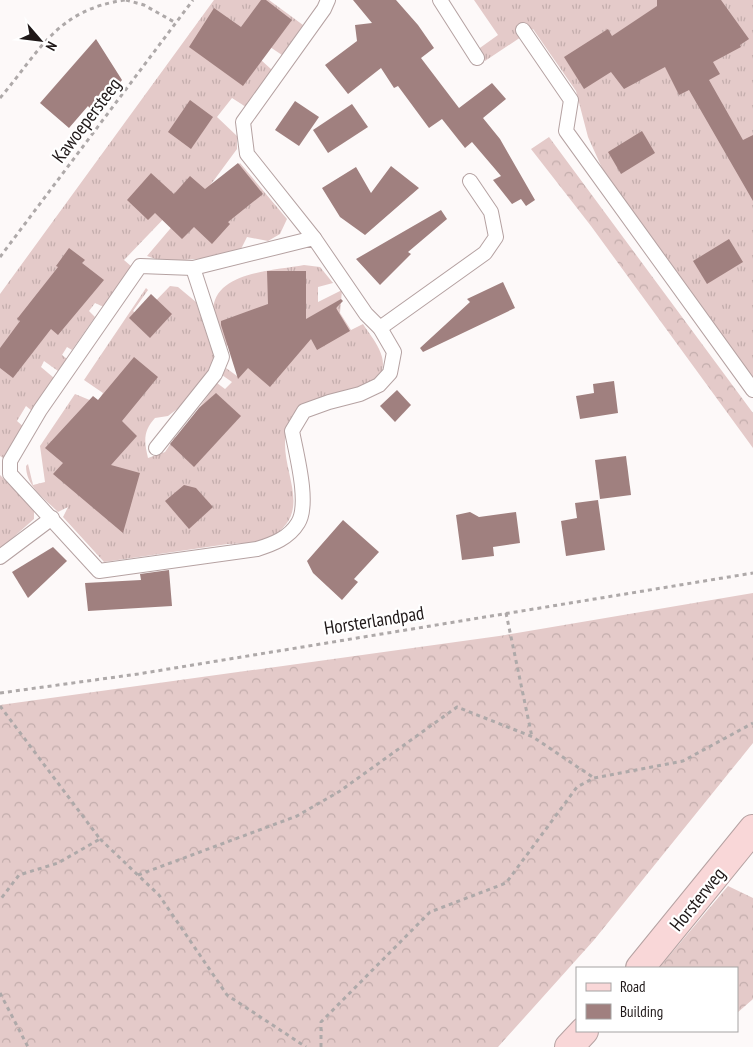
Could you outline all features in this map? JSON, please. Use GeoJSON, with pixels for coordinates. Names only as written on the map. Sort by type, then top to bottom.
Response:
{"type":"FeatureCollection","features":[{"type":"Feature","properties":{"kind":"main road","name":"Horsterweg"},"geometry":{"type":"LineString","coordinates":[[641,967],[753,829]]}},
{"type":"Feature","properties":{"kind":"main road"},"geometry":{"type":"LineString","coordinates":[[569,1047],[583,1032]]}},
{"type":"Feature","properties":{"kind":"lane"},"geometry":{"type":"LineString","coordinates":[[314,238],[193,268],[140,266],[40,410],[10,461],[10,474],[99,571],[257,549],[278,542],[299,522],[303,499],[292,431],[304,411],[360,394],[379,385],[390,373],[394,352],[380,328],[366,314],[314,238],[247,154],[243,122],[324,9],[328,0]]}},
{"type":"Feature","properties":{"kind":"lane"},"geometry":{"type":"LineString","coordinates":[[440,0],[477,58]]}},
{"type":"Feature","properties":{"kind":"lane"},"geometry":{"type":"LineString","coordinates":[[523,30],[571,100],[566,131],[753,389]]}},
{"type":"Feature","properties":{"kind":"lane"},"geometry":{"type":"LineString","coordinates":[[380,328],[485,252],[496,237],[491,212],[470,181]]}},
{"type":"Feature","properties":{"kind":"lane"},"geometry":{"type":"LineString","coordinates":[[156,448],[214,374],[222,357],[193,268]]}},
{"type":"Feature","properties":{"kind":"lane"},"geometry":{"type":"LineString","coordinates":[[0,557],[52,518]]}},
{"type":"Feature","properties":{"kind":"path"},"geometry":{"type":"LineString","coordinates":[[0,98],[36,49],[53,31],[77,15],[108,2],[126,0],[144,5],[176,23]]}},
{"type":"Feature","properties":{"kind":"path","name":"Kawoepersteeg"},"geometry":{"type":"LineString","coordinates":[[0,257],[193,0]]}},
{"type":"Feature","properties":{"kind":"path","name":"Horsterlandpad"},"geometry":{"type":"LineString","coordinates":[[0,693],[138,674],[753,573]]}},
{"type":"Feature","properties":{"kind":"path"},"geometry":{"type":"LineString","coordinates":[[506,613],[532,737]]}},
{"type":"Feature","properties":{"kind":"path"},"geometry":{"type":"LineString","coordinates":[[0,706],[100,839],[159,895],[227,995],[306,1047]]}},
{"type":"Feature","properties":{"kind":"path"},"geometry":{"type":"LineString","coordinates":[[138,875],[297,816],[340,791],[457,707],[532,737],[594,778]]}},
{"type":"Feature","properties":{"kind":"path"},"geometry":{"type":"LineString","coordinates":[[321,1047],[321,1022],[430,912],[506,883],[577,787],[594,778],[682,761],[753,723]]}},
{"type":"Feature","properties":{"kind":"path"},"geometry":{"type":"LineString","coordinates":[[0,900],[19,875],[58,862],[100,839]]}},
{"type":"Feature","properties":{"kind":"path"},"geometry":{"type":"LineString","coordinates":[[0,993],[28,1047]]}},
{"type":"Feature","properties":{"kind":"green space"},"geometry":{"type":"Polygon","coordinates":[[[214,0],[269,0],[303,25],[282,55],[270,47],[261,60],[272,70],[246,107],[232,98],[217,117],[237,136],[237,149],[206,191],[211,197],[240,163],[287,219],[280,234],[268,241],[247,237],[238,255],[164,262],[147,256],[181,216],[174,208],[124,260],[132,267],[104,307],[95,303],[89,311],[95,317],[72,350],[67,347],[62,355],[67,359],[58,371],[44,361],[41,367],[54,378],[32,411],[26,406],[17,421],[25,428],[3,458],[0,456],[0,294],[214,0]]]}},
{"type":"Feature","properties":{"kind":"green space"},"geometry":{"type":"Polygon","coordinates":[[[474,0],[753,0],[753,380],[751,381],[602,168],[588,137],[576,91],[533,29],[485,61],[477,50],[498,35],[474,0]]]}},
{"type":"Feature","properties":{"kind":"green space"},"geometry":{"type":"Polygon","coordinates":[[[549,137],[753,413],[753,448],[591,226],[531,149],[549,137]]]}},
{"type":"Feature","properties":{"kind":"green space"},"geometry":{"type":"Polygon","coordinates":[[[304,265],[320,267],[333,283],[318,287],[318,302],[342,290],[340,313],[351,330],[363,324],[379,349],[383,365],[378,377],[367,385],[317,400],[303,406],[293,415],[286,432],[285,449],[293,498],[292,512],[285,526],[265,540],[250,543],[228,544],[104,562],[63,517],[68,507],[58,512],[32,486],[26,466],[28,464],[33,485],[45,482],[40,446],[75,394],[97,403],[103,393],[84,380],[146,288],[148,290],[133,311],[140,317],[170,286],[178,287],[196,302],[214,356],[210,372],[189,400],[168,416],[155,418],[151,423],[146,432],[146,446],[148,458],[165,452],[175,437],[194,453],[194,415],[217,383],[225,389],[232,382],[222,375],[226,368],[237,376],[260,350],[250,332],[223,348],[213,318],[215,300],[222,289],[233,281],[261,272],[304,265]]]}},
{"type":"Feature","properties":{"kind":"green space"},"geometry":{"type":"Polygon","coordinates":[[[0,475],[34,509],[34,519],[0,549],[0,475]]]}},
{"type":"Feature","properties":{"kind":"green space"},"geometry":{"type":"Polygon","coordinates":[[[753,593],[753,743],[594,940],[498,1047],[0,1047],[0,705],[499,636],[753,593]]]}},
{"type":"Feature","properties":{"kind":"green space"},"geometry":{"type":"Polygon","coordinates":[[[728,886],[753,898],[753,999],[738,1012],[738,967],[660,967],[728,886]]]}},
{"type":"Feature","properties":{"kind":"building"},"geometry":{"type":"Polygon","coordinates":[[[261,0],[266,0],[292,20],[243,86],[189,47],[214,8],[241,27],[261,0]]]}},
{"type":"Feature","properties":{"kind":"building"},"geometry":{"type":"Polygon","coordinates":[[[353,0],[396,0],[418,25],[434,48],[421,58],[459,108],[492,83],[506,99],[483,118],[500,139],[535,200],[526,206],[521,199],[512,204],[493,180],[501,176],[472,142],[465,148],[442,119],[429,128],[398,86],[394,88],[381,68],[348,94],[325,65],[357,41],[355,25],[372,23],[353,0]]]}},
{"type":"Feature","properties":{"kind":"building"},"geometry":{"type":"Polygon","coordinates":[[[657,0],[721,0],[749,39],[740,45],[741,47],[713,62],[720,74],[709,80],[743,140],[753,135],[753,201],[689,90],[679,95],[665,67],[624,89],[611,72],[584,89],[564,57],[608,29],[612,36],[657,6],[657,0]]]}},
{"type":"Feature","properties":{"kind":"building"},"geometry":{"type":"Polygon","coordinates":[[[96,39],[122,80],[95,115],[88,106],[69,128],[40,103],[96,39]]]}},
{"type":"Feature","properties":{"kind":"building"},"geometry":{"type":"Polygon","coordinates":[[[190,100],[213,117],[191,149],[168,132],[190,100]]]}},
{"type":"Feature","properties":{"kind":"building"},"geometry":{"type":"Polygon","coordinates":[[[295,101],[319,117],[299,146],[275,130],[295,101]]]}},
{"type":"Feature","properties":{"kind":"building"},"geometry":{"type":"Polygon","coordinates":[[[352,104],[368,127],[328,153],[313,130],[352,104]]]}},
{"type":"Feature","properties":{"kind":"building"},"geometry":{"type":"Polygon","coordinates":[[[642,131],[655,153],[621,174],[608,152],[642,131]]]}},
{"type":"Feature","properties":{"kind":"building"},"geometry":{"type":"Polygon","coordinates":[[[238,163],[263,194],[228,222],[230,224],[212,244],[194,227],[182,239],[155,213],[148,220],[127,200],[151,173],[174,194],[190,176],[205,189],[238,163]]]}},
{"type":"Feature","properties":{"kind":"building"},"geometry":{"type":"Polygon","coordinates":[[[391,166],[419,188],[365,235],[340,217],[322,188],[356,167],[371,193],[391,166]]]}},
{"type":"Feature","properties":{"kind":"building"},"geometry":{"type":"Polygon","coordinates":[[[441,210],[447,219],[408,252],[411,254],[380,285],[356,259],[441,210]]]}},
{"type":"Feature","properties":{"kind":"building"},"geometry":{"type":"Polygon","coordinates":[[[729,239],[743,262],[707,284],[693,261],[729,239]]]}},
{"type":"Feature","properties":{"kind":"building"},"geometry":{"type":"Polygon","coordinates":[[[69,248],[85,260],[82,263],[104,280],[58,335],[51,329],[13,378],[0,368],[0,348],[20,321],[17,319],[58,267],[56,266],[69,248]]]}},
{"type":"Feature","properties":{"kind":"building"},"geometry":{"type":"Polygon","coordinates":[[[267,271],[306,271],[306,319],[341,299],[343,301],[336,308],[350,331],[317,350],[311,339],[270,387],[248,368],[238,379],[221,325],[221,321],[268,304],[267,271]]]}},
{"type":"Feature","properties":{"kind":"building"},"geometry":{"type":"Polygon","coordinates":[[[503,282],[515,308],[423,352],[420,348],[470,302],[467,299],[503,282]]]}},
{"type":"Feature","properties":{"kind":"building"},"geometry":{"type":"Polygon","coordinates":[[[151,294],[172,314],[150,338],[129,318],[151,294]]]}},
{"type":"Feature","properties":{"kind":"building"},"geometry":{"type":"Polygon","coordinates":[[[134,357],[158,377],[122,421],[137,436],[111,465],[140,473],[123,533],[53,474],[63,463],[45,448],[93,396],[98,400],[134,357]]]}},
{"type":"Feature","properties":{"kind":"building"},"geometry":{"type":"Polygon","coordinates":[[[614,381],[618,413],[580,419],[576,396],[594,393],[593,384],[614,381]]]}},
{"type":"Feature","properties":{"kind":"building"},"geometry":{"type":"Polygon","coordinates":[[[397,390],[411,405],[395,422],[380,406],[397,390]]]}},
{"type":"Feature","properties":{"kind":"building"},"geometry":{"type":"Polygon","coordinates":[[[216,393],[241,416],[194,467],[170,444],[199,408],[216,393]]]}},
{"type":"Feature","properties":{"kind":"building"},"geometry":{"type":"Polygon","coordinates":[[[626,456],[631,495],[600,499],[595,460],[626,456]]]}},
{"type":"Feature","properties":{"kind":"building"},"geometry":{"type":"Polygon","coordinates":[[[184,485],[196,488],[213,507],[189,529],[165,501],[184,485]]]}},
{"type":"Feature","properties":{"kind":"building"},"geometry":{"type":"Polygon","coordinates":[[[598,500],[605,550],[566,556],[561,521],[577,518],[575,503],[598,500]]]}},
{"type":"Feature","properties":{"kind":"building"},"geometry":{"type":"Polygon","coordinates":[[[470,512],[479,517],[516,512],[520,543],[493,547],[494,556],[462,560],[456,515],[470,512]]]}},
{"type":"Feature","properties":{"kind":"building"},"geometry":{"type":"Polygon","coordinates":[[[343,520],[379,552],[354,579],[358,582],[342,600],[313,573],[307,561],[343,520]]]}},
{"type":"Feature","properties":{"kind":"building"},"geometry":{"type":"Polygon","coordinates":[[[53,547],[67,561],[28,598],[12,572],[53,547]]]}},
{"type":"Feature","properties":{"kind":"building"},"geometry":{"type":"Polygon","coordinates":[[[169,570],[172,606],[88,611],[85,583],[141,580],[140,574],[169,570]]]}}]}
